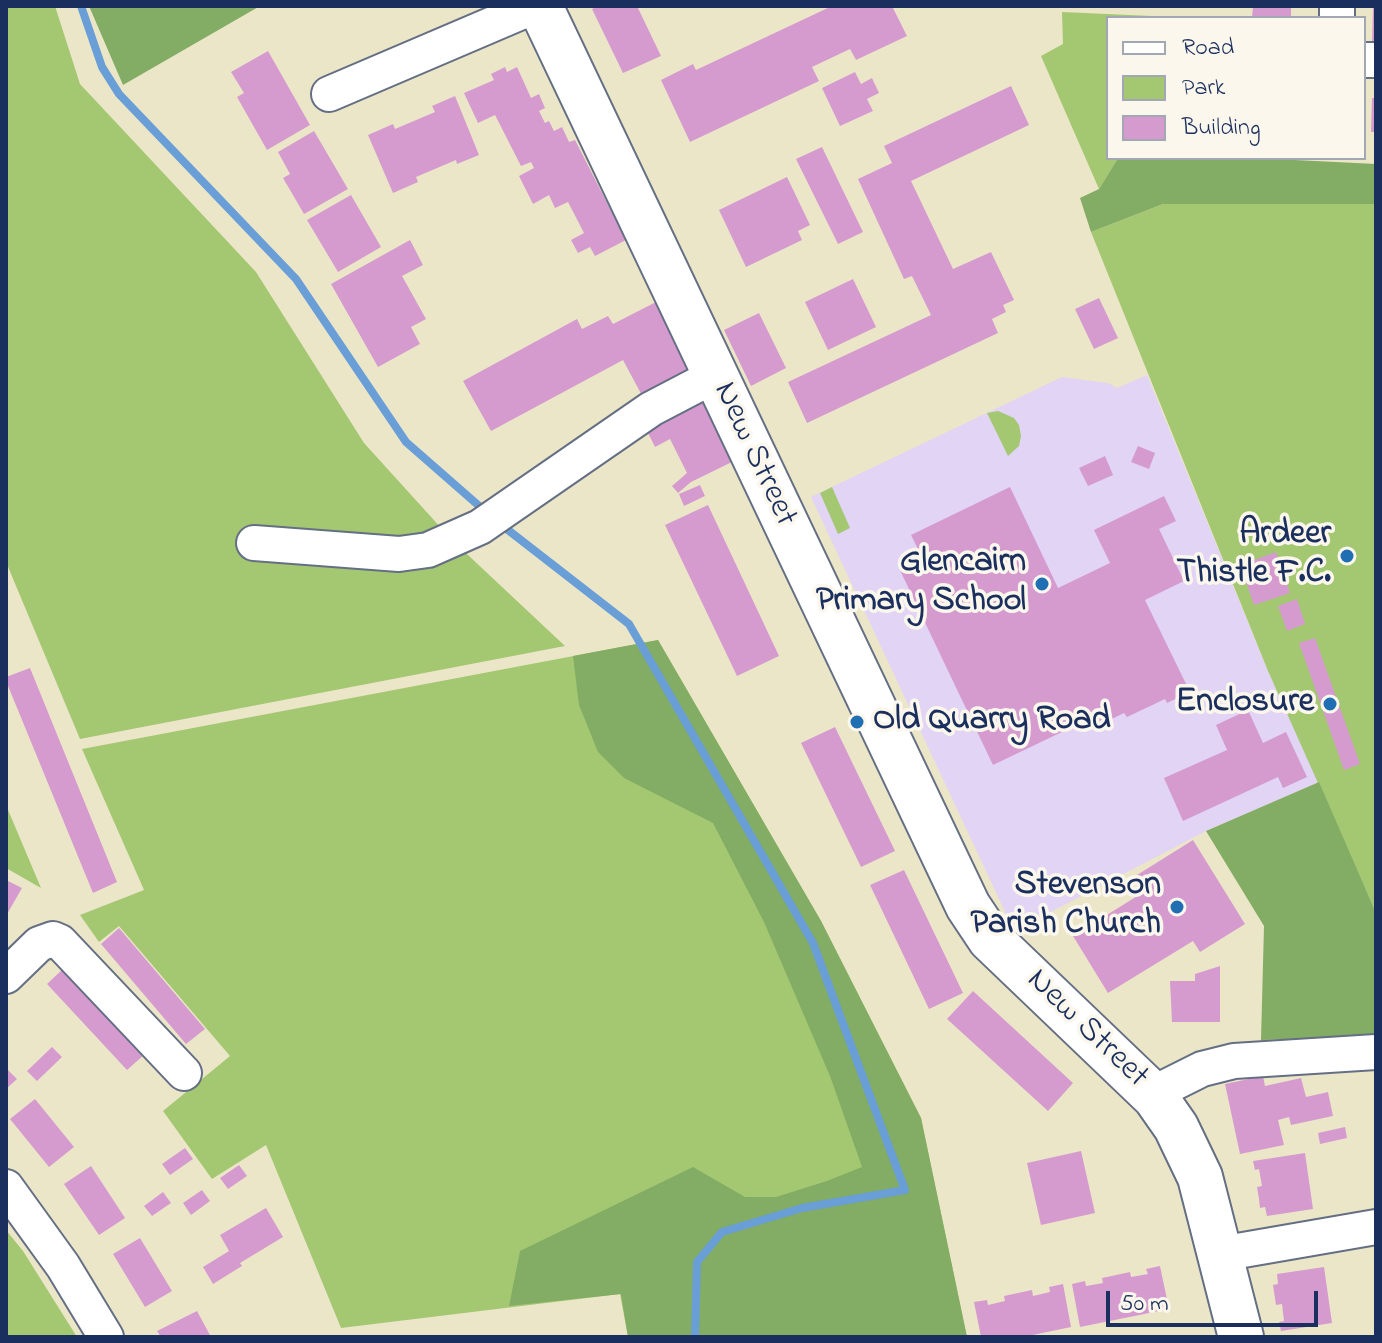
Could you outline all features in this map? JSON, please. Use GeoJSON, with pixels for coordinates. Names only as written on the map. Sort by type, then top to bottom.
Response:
{"type":"FeatureCollection","features":[{"type":"Feature","properties":{"kind":"street"},"geometry":{"type":"LineString","coordinates":[[329,94],[521,12],[528,6]]}},
{"type":"Feature","properties":{"kind":"street","name":"New Street"},"geometry":{"type":"LineString","coordinates":[[540,6],[855,673],[976,921],[990,939],[1155,1097],[1176,1127],[1200,1177],[1241,1337]]}},
{"type":"Feature","properties":{"kind":"street"},"geometry":{"type":"LineString","coordinates":[[254,543],[399,554],[428,550],[492,520],[651,409],[716,375]]}},
{"type":"Feature","properties":{"kind":"street"},"geometry":{"type":"LineString","coordinates":[[6,976],[39,944],[53,939],[60,942],[184,1073]]}},
{"type":"Feature","properties":{"kind":"street"},"geometry":{"type":"LineString","coordinates":[[1155,1097],[1168,1086],[1202,1069],[1234,1061],[1376,1052]]}},
{"type":"Feature","properties":{"kind":"street"},"geometry":{"type":"LineString","coordinates":[[6,1187],[63,1266],[106,1337]]}},
{"type":"Feature","properties":{"kind":"street"},"geometry":{"type":"LineString","coordinates":[[1220,1254],[1376,1227]]}},
{"type":"Feature","properties":{"kind":"shaded area","name":"Glencairn Primary School"},"geometry":{"type":"Polygon","coordinates":[[[1147,375],[1268,671],[1319,782],[1206,831],[1014,931],[811,497],[1062,377],[1108,383],[1117,388],[1147,375]]]}},
{"type":"Feature","properties":{"kind":"green space"},"geometry":{"type":"Polygon","coordinates":[[[6,6],[55,6],[80,84],[256,272],[364,443],[452,540],[565,646],[80,739],[6,562],[6,6]]]}},
{"type":"Feature","properties":{"kind":"green space"},"geometry":{"type":"Polygon","coordinates":[[[89,6],[260,6],[123,85],[89,6]]]}},
{"type":"Feature","properties":{"kind":"green space"},"geometry":{"type":"Polygon","coordinates":[[[1062,12],[1152,16],[1106,16],[1106,160],[1117,160],[1099,189],[1041,56],[1063,44],[1062,12]]]}},
{"type":"Feature","properties":{"kind":"green space"},"geometry":{"type":"Polygon","coordinates":[[[1117,160],[1295,160],[1376,164],[1376,204],[1163,204],[1091,232],[1080,198],[1099,189],[1117,160]]]}},
{"type":"Feature","properties":{"kind":"green space"},"geometry":{"type":"Polygon","coordinates":[[[1163,204],[1376,204],[1376,913],[1268,671],[1091,232],[1163,204]]]}},
{"type":"Feature","properties":{"kind":"green space"},"geometry":{"type":"Polygon","coordinates":[[[998,411],[1014,418],[1019,425],[1019,446],[1008,456],[987,413],[998,411]]]}},
{"type":"Feature","properties":{"kind":"green space"},"geometry":{"type":"Polygon","coordinates":[[[832,487],[850,528],[838,534],[820,493],[832,487]]]}},
{"type":"Feature","properties":{"kind":"green space"},"geometry":{"type":"Polygon","coordinates":[[[658,640],[821,921],[921,1118],[967,1337],[628,1337],[620,1294],[341,1328],[266,1145],[212,1179],[163,1111],[230,1056],[119,926],[99,942],[80,915],[144,890],[82,749],[658,640]]]}},
{"type":"Feature","properties":{"kind":"green space"},"geometry":{"type":"Polygon","coordinates":[[[658,640],[821,921],[921,1118],[967,1337],[628,1337],[621,1294],[509,1306],[520,1251],[693,1167],[745,1197],[776,1197],[862,1167],[830,1076],[764,922],[713,823],[624,778],[598,752],[579,705],[573,656],[658,640]]]}},
{"type":"Feature","properties":{"kind":"green space"},"geometry":{"type":"Polygon","coordinates":[[[1319,782],[1376,913],[1376,1037],[1261,1040],[1264,926],[1206,831],[1319,782]]]}},
{"type":"Feature","properties":{"kind":"green space"},"geometry":{"type":"Polygon","coordinates":[[[6,805],[41,888],[6,868],[6,805]]]}},
{"type":"Feature","properties":{"kind":"green space"},"geometry":{"type":"Polygon","coordinates":[[[6,1230],[23,1251],[77,1337],[6,1337],[6,1230]]]}},
{"type":"Feature","properties":{"kind":"building"},"geometry":{"type":"Polygon","coordinates":[[[598,6],[637,6],[661,56],[623,73],[592,9],[598,6]]]}},
{"type":"Feature","properties":{"kind":"building"},"geometry":{"type":"Polygon","coordinates":[[[832,6],[892,6],[907,36],[856,60],[850,49],[812,67],[819,81],[690,142],[661,80],[693,64],[696,70],[832,6]]]}},
{"type":"Feature","properties":{"kind":"building"},"geometry":{"type":"Polygon","coordinates":[[[1253,6],[1291,6],[1291,16],[1252,16],[1253,6]]]}},
{"type":"Feature","properties":{"kind":"building"},"geometry":{"type":"Polygon","coordinates":[[[1373,6],[1376,6],[1376,46],[1372,45],[1373,6]]]}},
{"type":"Feature","properties":{"kind":"building"},"geometry":{"type":"Polygon","coordinates":[[[268,51],[310,125],[267,150],[237,97],[244,93],[231,72],[268,51]]]}},
{"type":"Feature","properties":{"kind":"building"},"geometry":{"type":"Polygon","coordinates":[[[505,67],[507,72],[517,67],[531,98],[539,94],[545,108],[539,111],[545,123],[549,121],[554,131],[562,127],[569,142],[575,140],[626,240],[595,256],[590,247],[578,253],[571,240],[584,233],[568,202],[555,208],[549,195],[533,204],[519,176],[534,168],[531,162],[521,166],[495,115],[478,123],[464,93],[494,80],[491,74],[505,67]]]}},
{"type":"Feature","properties":{"kind":"building"},"geometry":{"type":"Polygon","coordinates":[[[855,72],[861,84],[872,78],[879,93],[867,99],[873,111],[840,126],[822,88],[855,72]]]}},
{"type":"Feature","properties":{"kind":"building"},"geometry":{"type":"Polygon","coordinates":[[[1011,86],[1029,125],[911,181],[953,269],[991,252],[1014,300],[1003,305],[1006,312],[992,319],[998,333],[807,423],[788,382],[931,315],[912,276],[904,279],[858,179],[892,163],[884,146],[1011,86]]]}},
{"type":"Feature","properties":{"kind":"building"},"geometry":{"type":"Polygon","coordinates":[[[455,96],[479,155],[457,164],[456,160],[416,177],[418,182],[393,193],[368,135],[393,124],[395,129],[435,112],[432,106],[455,96]]]}},
{"type":"Feature","properties":{"kind":"building"},"geometry":{"type":"Polygon","coordinates":[[[1372,98],[1376,98],[1376,132],[1371,132],[1372,98]]]}},
{"type":"Feature","properties":{"kind":"building"},"geometry":{"type":"Polygon","coordinates":[[[314,131],[348,189],[304,214],[283,178],[290,174],[278,152],[314,131]]]}},
{"type":"Feature","properties":{"kind":"building"},"geometry":{"type":"Polygon","coordinates":[[[822,147],[863,232],[838,244],[796,159],[822,147]]]}},
{"type":"Feature","properties":{"kind":"building"},"geometry":{"type":"Polygon","coordinates":[[[787,177],[810,225],[798,231],[802,240],[746,267],[719,210],[787,177]]]}},
{"type":"Feature","properties":{"kind":"building"},"geometry":{"type":"Polygon","coordinates":[[[351,195],[381,247],[338,272],[307,220],[351,195]]]}},
{"type":"Feature","properties":{"kind":"building"},"geometry":{"type":"Polygon","coordinates":[[[410,240],[423,265],[402,276],[426,319],[411,327],[420,344],[378,367],[331,284],[410,240]]]}},
{"type":"Feature","properties":{"kind":"building"},"geometry":{"type":"Polygon","coordinates":[[[853,279],[876,327],[828,350],[805,302],[853,279]]]}},
{"type":"Feature","properties":{"kind":"building"},"geometry":{"type":"Polygon","coordinates":[[[1099,298],[1118,338],[1094,349],[1075,309],[1099,298]]]}},
{"type":"Feature","properties":{"kind":"building"},"geometry":{"type":"Polygon","coordinates":[[[658,301],[696,377],[646,403],[623,360],[491,431],[463,381],[577,319],[582,329],[608,316],[613,324],[658,301]]]}},
{"type":"Feature","properties":{"kind":"building"},"geometry":{"type":"Polygon","coordinates":[[[759,313],[786,368],[751,386],[724,330],[759,313]]]}},
{"type":"Feature","properties":{"kind":"building"},"geometry":{"type":"Polygon","coordinates":[[[698,391],[732,462],[691,482],[678,493],[672,486],[687,473],[670,439],[655,447],[644,425],[698,391]]]}},
{"type":"Feature","properties":{"kind":"building"},"geometry":{"type":"Polygon","coordinates":[[[1138,446],[1155,453],[1149,469],[1131,462],[1138,446]]]}},
{"type":"Feature","properties":{"kind":"building"},"geometry":{"type":"Polygon","coordinates":[[[1105,456],[1113,475],[1088,486],[1079,468],[1105,456]]]}},
{"type":"Feature","properties":{"kind":"building"},"geometry":{"type":"Polygon","coordinates":[[[700,485],[705,496],[684,506],[679,494],[700,485]]]}},
{"type":"Feature","properties":{"kind":"building"},"geometry":{"type":"Polygon","coordinates":[[[1010,487],[1058,588],[1110,563],[1094,530],[1164,496],[1176,521],[1159,529],[1184,581],[1145,600],[1190,692],[1167,703],[1165,699],[1127,717],[1124,713],[1091,729],[1087,720],[993,765],[898,566],[921,555],[911,535],[1010,487]]]}},
{"type":"Feature","properties":{"kind":"building"},"geometry":{"type":"Polygon","coordinates":[[[708,505],[779,656],[737,676],[665,525],[708,505]]]}},
{"type":"Feature","properties":{"kind":"building"},"geometry":{"type":"Polygon","coordinates":[[[1276,552],[1290,593],[1254,605],[1240,565],[1276,552]]]}},
{"type":"Feature","properties":{"kind":"building"},"geometry":{"type":"Polygon","coordinates":[[[1297,599],[1305,624],[1287,631],[1278,606],[1297,599]]]}},
{"type":"Feature","properties":{"kind":"building","name":"Enclosure"},"geometry":{"type":"Polygon","coordinates":[[[1315,638],[1360,764],[1344,770],[1299,643],[1315,638]]]}},
{"type":"Feature","properties":{"kind":"building"},"geometry":{"type":"Polygon","coordinates":[[[30,668],[117,882],[93,893],[6,681],[6,677],[30,668]]]}},
{"type":"Feature","properties":{"kind":"building"},"geometry":{"type":"Polygon","coordinates":[[[1248,710],[1263,743],[1286,732],[1307,777],[1283,788],[1278,777],[1183,821],[1164,778],[1227,750],[1216,725],[1248,710]]]}},
{"type":"Feature","properties":{"kind":"building"},"geometry":{"type":"Polygon","coordinates":[[[835,727],[895,851],[861,867],[801,743],[835,727]]]}},
{"type":"Feature","properties":{"kind":"building","name":"Stevenson Parish Church"},"geometry":{"type":"Polygon","coordinates":[[[1193,840],[1245,924],[1200,952],[1193,941],[1108,993],[1073,936],[1147,890],[1137,875],[1193,840]]]}},
{"type":"Feature","properties":{"kind":"building"},"geometry":{"type":"Polygon","coordinates":[[[904,870],[963,993],[929,1009],[870,885],[904,870]]]}},
{"type":"Feature","properties":{"kind":"building"},"geometry":{"type":"Polygon","coordinates":[[[6,880],[22,888],[6,916],[6,880]]]}},
{"type":"Feature","properties":{"kind":"building"},"geometry":{"type":"Polygon","coordinates":[[[119,928],[205,1029],[186,1044],[101,944],[119,928]]]}},
{"type":"Feature","properties":{"kind":"building"},"geometry":{"type":"Polygon","coordinates":[[[1220,966],[1220,1022],[1172,1022],[1170,981],[1195,981],[1195,974],[1220,966]]]}},
{"type":"Feature","properties":{"kind":"building"},"geometry":{"type":"Polygon","coordinates":[[[65,967],[145,1054],[127,1070],[47,984],[65,967]]]}},
{"type":"Feature","properties":{"kind":"building"},"geometry":{"type":"Polygon","coordinates":[[[973,991],[1073,1083],[1048,1111],[947,1019],[973,991]]]}},
{"type":"Feature","properties":{"kind":"building"},"geometry":{"type":"Polygon","coordinates":[[[52,1047],[62,1057],[37,1081],[27,1071],[52,1047]]]}},
{"type":"Feature","properties":{"kind":"building"},"geometry":{"type":"Polygon","coordinates":[[[6,1068],[17,1079],[6,1089],[6,1068]]]}},
{"type":"Feature","properties":{"kind":"building"},"geometry":{"type":"Polygon","coordinates":[[[1263,1076],[1265,1086],[1301,1078],[1306,1097],[1328,1092],[1333,1116],[1291,1125],[1289,1117],[1278,1120],[1284,1145],[1240,1154],[1225,1084],[1263,1076]]]}},
{"type":"Feature","properties":{"kind":"building"},"geometry":{"type":"Polygon","coordinates":[[[35,1099],[74,1147],[49,1167],[10,1119],[35,1099]]]}},
{"type":"Feature","properties":{"kind":"building"},"geometry":{"type":"Polygon","coordinates":[[[1345,1127],[1347,1138],[1320,1144],[1318,1133],[1345,1127]]]}},
{"type":"Feature","properties":{"kind":"building"},"geometry":{"type":"Polygon","coordinates":[[[185,1148],[193,1159],[170,1175],[162,1164],[185,1148]]]}},
{"type":"Feature","properties":{"kind":"building"},"geometry":{"type":"Polygon","coordinates":[[[1081,1151],[1095,1213],[1041,1225],[1027,1163],[1081,1151]]]}},
{"type":"Feature","properties":{"kind":"building"},"geometry":{"type":"Polygon","coordinates":[[[1305,1153],[1313,1209],[1267,1216],[1265,1207],[1260,1208],[1257,1187],[1262,1186],[1259,1169],[1255,1170],[1253,1161],[1305,1153]]]}},
{"type":"Feature","properties":{"kind":"building"},"geometry":{"type":"Polygon","coordinates":[[[239,1165],[247,1176],[228,1189],[220,1178],[239,1165]]]}},
{"type":"Feature","properties":{"kind":"building"},"geometry":{"type":"Polygon","coordinates":[[[91,1166],[125,1218],[99,1235],[64,1184],[91,1166]]]}},
{"type":"Feature","properties":{"kind":"building"},"geometry":{"type":"Polygon","coordinates":[[[202,1190],[210,1201],[191,1215],[183,1203],[202,1190]]]}},
{"type":"Feature","properties":{"kind":"building"},"geometry":{"type":"Polygon","coordinates":[[[163,1192],[171,1203],[152,1216],[144,1206],[163,1192]]]}},
{"type":"Feature","properties":{"kind":"building"},"geometry":{"type":"Polygon","coordinates":[[[266,1208],[283,1237],[213,1284],[203,1267],[229,1251],[220,1235],[266,1208]]]}},
{"type":"Feature","properties":{"kind":"building"},"geometry":{"type":"Polygon","coordinates":[[[140,1238],[172,1291],[145,1307],[113,1254],[140,1238]]]}},
{"type":"Feature","properties":{"kind":"building"},"geometry":{"type":"Polygon","coordinates":[[[1160,1266],[1169,1309],[1080,1327],[1072,1284],[1085,1281],[1086,1286],[1103,1283],[1102,1278],[1130,1272],[1131,1277],[1148,1274],[1146,1269],[1160,1266]]]}},
{"type":"Feature","properties":{"kind":"building"},"geometry":{"type":"Polygon","coordinates":[[[1324,1267],[1332,1323],[1281,1331],[1279,1322],[1284,1321],[1282,1304],[1276,1305],[1273,1285],[1278,1284],[1277,1274],[1324,1267]]]}},
{"type":"Feature","properties":{"kind":"building"},"geometry":{"type":"Polygon","coordinates":[[[1063,1284],[1071,1327],[1023,1337],[981,1337],[974,1302],[987,1300],[988,1305],[1005,1301],[1004,1296],[1032,1290],[1033,1296],[1050,1292],[1049,1287],[1063,1284]]]}},
{"type":"Feature","properties":{"kind":"building"},"geometry":{"type":"Polygon","coordinates":[[[197,1311],[211,1337],[161,1337],[157,1331],[197,1311]]]}},
{"type":"Feature","properties":{"kind":"waterway"},"geometry":{"type":"LineString","coordinates":[[81,6],[102,67],[119,94],[296,279],[406,442],[486,512]]}},
{"type":"Feature","properties":{"kind":"waterway"},"geometry":{"type":"LineString","coordinates":[[499,523],[629,624],[813,943],[905,1190],[802,1208],[722,1232],[697,1262],[695,1337]]}},
{"type":"Feature","properties":{"kind":"place","name":"Ardeer Thistle F.C."},"geometry":{"type":"Point","coordinates":[1347,556]}},
{"type":"Feature","properties":{"kind":"place","name":"Glencairn Primary School"},"geometry":{"type":"Point","coordinates":[1042,584]}},
{"type":"Feature","properties":{"kind":"place","name":"Enclosure"},"geometry":{"type":"Point","coordinates":[1330,704]}},
{"type":"Feature","properties":{"kind":"place","name":"Old Quarry Road"},"geometry":{"type":"Point","coordinates":[857,722]}},
{"type":"Feature","properties":{"kind":"place","name":"Stevenson Parish Church"},"geometry":{"type":"Point","coordinates":[1177,907]}}]}
